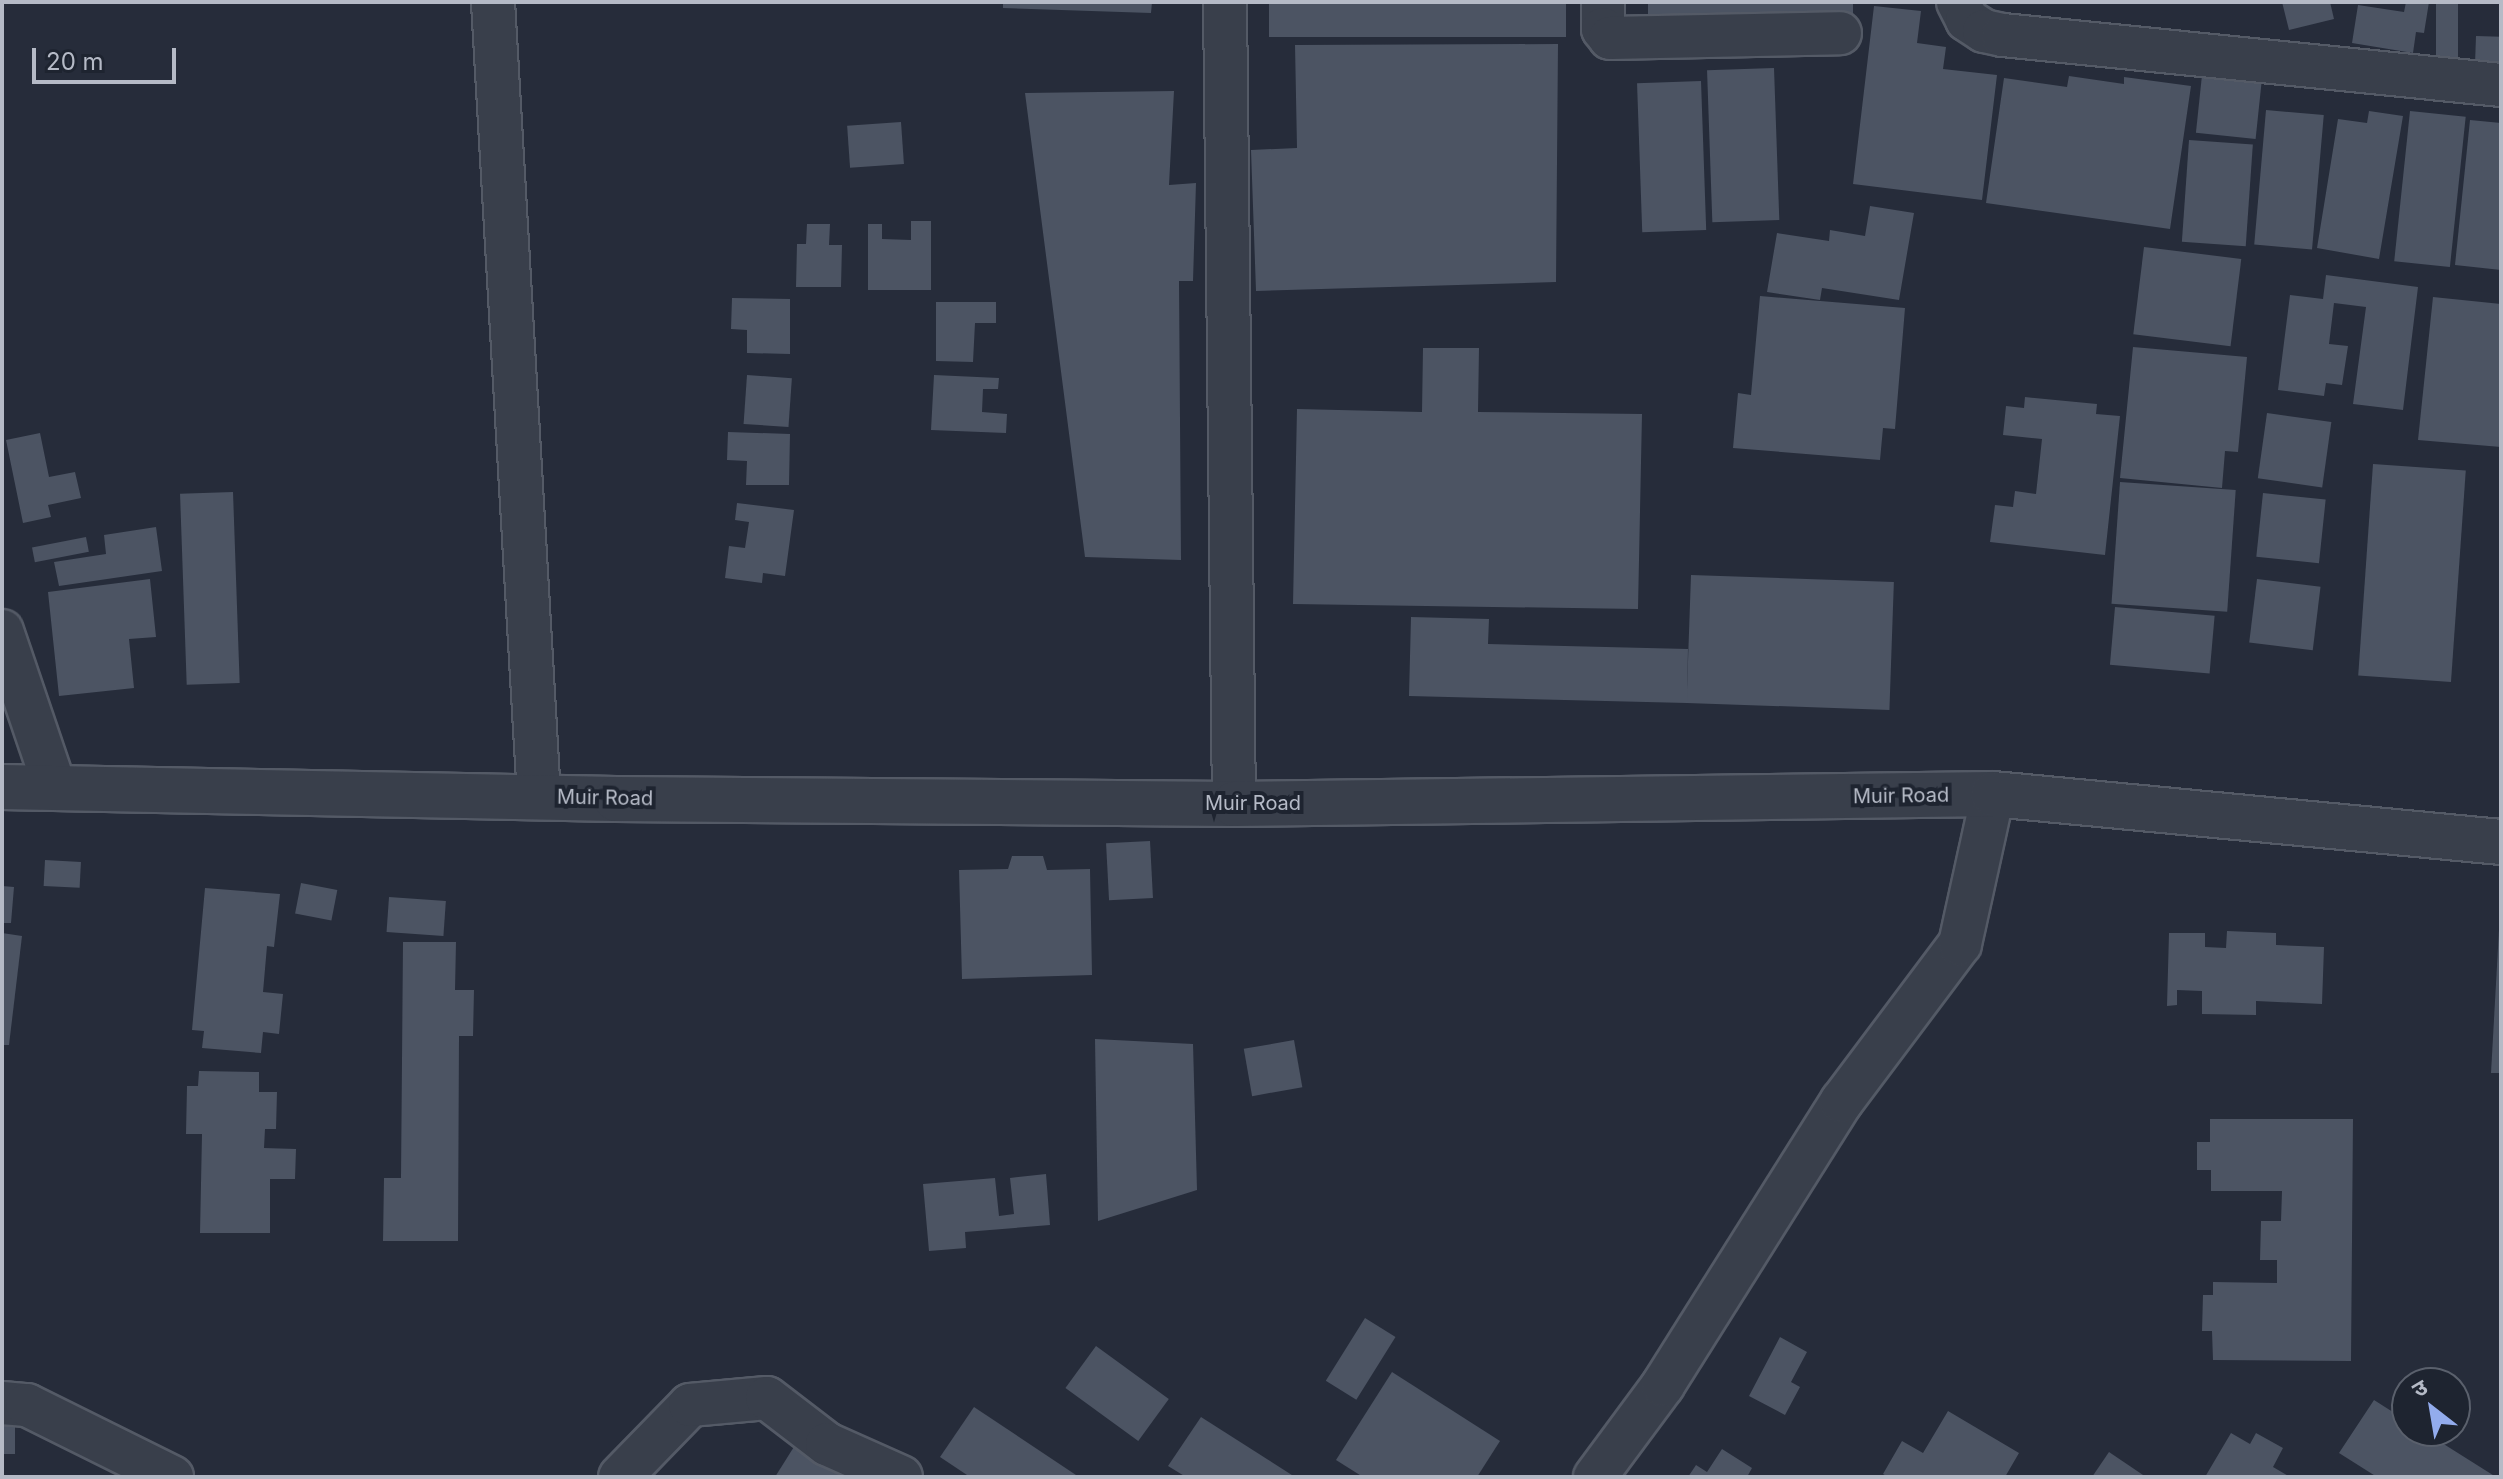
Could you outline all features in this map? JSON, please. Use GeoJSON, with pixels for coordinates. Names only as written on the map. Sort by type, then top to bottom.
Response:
{"type":"FeatureCollection","features":[{"type":"Feature","properties":{"kind":"street"},"geometry":{"type":"LineString","coordinates":[[493,2],[539,798]]}},
{"type":"Feature","properties":{"kind":"street"},"geometry":{"type":"LineString","coordinates":[[1225,2],[1234,804]]}},
{"type":"Feature","properties":{"kind":"street"},"geometry":{"type":"LineString","coordinates":[[1603,2],[1603,29],[1610,38],[1840,33]]}},
{"type":"Feature","properties":{"kind":"street"},"geometry":{"type":"LineString","coordinates":[[1958,2],[1967,20],[1984,31],[2003,35],[2501,85]]}},
{"type":"Feature","properties":{"kind":"street"},"geometry":{"type":"LineString","coordinates":[[2,631],[55,788]]}},
{"type":"Feature","properties":{"kind":"street","name":"Muir Road"},"geometry":{"type":"LineString","coordinates":[[2,787],[539,798],[1234,804],[1993,794],[2501,842]]}},
{"type":"Feature","properties":{"kind":"street"},"geometry":{"type":"LineString","coordinates":[[1595,1477],[1663,1385],[1842,1101],[1960,944],[1993,794]]}},
{"type":"Feature","properties":{"kind":"street"},"geometry":{"type":"LineString","coordinates":[[620,1477],[690,1405],[767,1398],[827,1444],[901,1477]]}},
{"type":"Feature","properties":{"kind":"street"},"geometry":{"type":"LineString","coordinates":[[2,1403],[27,1405],[172,1477]]}},
{"type":"Feature","properties":{"kind":"building"},"geometry":{"type":"Polygon","coordinates":[[[1003,2],[1152,2],[1151,13],[1003,8],[1003,2]]]}},
{"type":"Feature","properties":{"kind":"building"},"geometry":{"type":"Polygon","coordinates":[[[1269,2],[1566,2],[1566,37],[1269,37],[1269,2]]]}},
{"type":"Feature","properties":{"kind":"building"},"geometry":{"type":"Polygon","coordinates":[[[1648,2],[1853,2],[1853,23],[1648,27],[1648,2]]]}},
{"type":"Feature","properties":{"kind":"building"},"geometry":{"type":"Polygon","coordinates":[[[2282,2],[2330,2],[2334,19],[2289,30],[2282,2]]]}},
{"type":"Feature","properties":{"kind":"building"},"geometry":{"type":"Polygon","coordinates":[[[2406,2],[2429,2],[2424,33],[2416,32],[2413,53],[2352,43],[2358,5],[2404,12],[2406,2]]]}},
{"type":"Feature","properties":{"kind":"building"},"geometry":{"type":"Polygon","coordinates":[[[2436,2],[2458,2],[2458,60],[2436,60],[2436,2]]]}},
{"type":"Feature","properties":{"kind":"building"},"geometry":{"type":"Polygon","coordinates":[[[1874,6],[1921,11],[1917,43],[1946,47],[1943,69],[1997,75],[1982,200],[1853,184],[1874,6]]]}},
{"type":"Feature","properties":{"kind":"building"},"geometry":{"type":"Polygon","coordinates":[[[2476,36],[2501,37],[2500,71],[2475,70],[2476,36]]]}},
{"type":"Feature","properties":{"kind":"building"},"geometry":{"type":"Polygon","coordinates":[[[1558,44],[1556,282],[1256,291],[1251,150],[1297,148],[1295,45],[1558,44]]]}},
{"type":"Feature","properties":{"kind":"building"},"geometry":{"type":"Polygon","coordinates":[[[1774,68],[1779,220],[1712,222],[1707,70],[1774,68]]]}},
{"type":"Feature","properties":{"kind":"building"},"geometry":{"type":"Polygon","coordinates":[[[2202,75],[2262,81],[2256,139],[2196,133],[2202,75]]]}},
{"type":"Feature","properties":{"kind":"building"},"geometry":{"type":"Polygon","coordinates":[[[2069,76],[2124,84],[2124,77],[2191,86],[2170,229],[1986,203],[2004,78],[2067,87],[2069,76]]]}},
{"type":"Feature","properties":{"kind":"building"},"geometry":{"type":"Polygon","coordinates":[[[1701,81],[1706,230],[1642,232],[1637,83],[1701,81]]]}},
{"type":"Feature","properties":{"kind":"building"},"geometry":{"type":"Polygon","coordinates":[[[1174,91],[1169,185],[1196,183],[1193,281],[1179,281],[1181,560],[1085,557],[1025,93],[1174,91]]]}},
{"type":"Feature","properties":{"kind":"building"},"geometry":{"type":"Polygon","coordinates":[[[2266,110],[2324,115],[2312,250],[2254,244],[2266,110]]]}},
{"type":"Feature","properties":{"kind":"building"},"geometry":{"type":"Polygon","coordinates":[[[2369,111],[2403,116],[2379,259],[2317,248],[2338,119],[2367,123],[2369,111]]]}},
{"type":"Feature","properties":{"kind":"building"},"geometry":{"type":"Polygon","coordinates":[[[2410,111],[2466,117],[2450,267],[2394,261],[2410,111]]]}},
{"type":"Feature","properties":{"kind":"building"},"geometry":{"type":"Polygon","coordinates":[[[2470,120],[2501,123],[2501,270],[2455,265],[2470,120]]]}},
{"type":"Feature","properties":{"kind":"building"},"geometry":{"type":"Polygon","coordinates":[[[901,122],[904,164],[850,168],[847,126],[901,122]]]}},
{"type":"Feature","properties":{"kind":"building"},"geometry":{"type":"Polygon","coordinates":[[[2189,140],[2253,144],[2246,246],[2182,242],[2189,140]]]}},
{"type":"Feature","properties":{"kind":"building"},"geometry":{"type":"Polygon","coordinates":[[[1870,206],[1914,213],[1899,300],[1822,288],[1820,300],[1767,292],[1777,233],[1829,241],[1830,230],[1865,236],[1870,206]]]}},
{"type":"Feature","properties":{"kind":"building"},"geometry":{"type":"Polygon","coordinates":[[[911,221],[931,221],[931,290],[868,290],[868,224],[882,224],[882,239],[911,240],[911,221]]]}},
{"type":"Feature","properties":{"kind":"building"},"geometry":{"type":"Polygon","coordinates":[[[807,224],[830,224],[829,245],[842,245],[841,287],[796,287],[797,244],[806,244],[807,224]]]}},
{"type":"Feature","properties":{"kind":"building"},"geometry":{"type":"Polygon","coordinates":[[[2144,247],[2241,259],[2231,346],[2133,334],[2144,247]]]}},
{"type":"Feature","properties":{"kind":"building"},"geometry":{"type":"Polygon","coordinates":[[[2326,275],[2418,287],[2403,410],[2353,404],[2366,307],[2334,303],[2329,344],[2348,346],[2342,385],[2326,383],[2324,396],[2278,390],[2290,295],[2323,299],[2326,275]]]}},
{"type":"Feature","properties":{"kind":"building"},"geometry":{"type":"Polygon","coordinates":[[[1760,296],[1905,308],[1895,429],[1883,428],[1880,460],[1733,448],[1738,393],[1751,395],[1760,296]]]}},
{"type":"Feature","properties":{"kind":"building"},"geometry":{"type":"Polygon","coordinates":[[[2433,297],[2501,304],[2501,447],[2418,440],[2433,297]]]}},
{"type":"Feature","properties":{"kind":"building"},"geometry":{"type":"Polygon","coordinates":[[[732,298],[790,299],[790,354],[747,353],[747,330],[731,329],[732,298]]]}},
{"type":"Feature","properties":{"kind":"building"},"geometry":{"type":"Polygon","coordinates":[[[936,302],[996,302],[996,323],[975,323],[973,362],[936,361],[936,302]]]}},
{"type":"Feature","properties":{"kind":"building"},"geometry":{"type":"Polygon","coordinates":[[[2133,347],[2247,357],[2238,452],[2225,451],[2222,488],[2120,478],[2133,347]]]}},
{"type":"Feature","properties":{"kind":"building"},"geometry":{"type":"Polygon","coordinates":[[[1423,348],[1479,348],[1478,412],[1642,414],[1638,609],[1293,604],[1297,409],[1422,412],[1423,348]]]}},
{"type":"Feature","properties":{"kind":"building"},"geometry":{"type":"Polygon","coordinates":[[[747,375],[792,378],[788,427],[744,424],[747,375]]]}},
{"type":"Feature","properties":{"kind":"building"},"geometry":{"type":"Polygon","coordinates":[[[934,375],[999,378],[998,389],[983,389],[982,412],[1007,414],[1006,433],[931,430],[934,375]]]}},
{"type":"Feature","properties":{"kind":"building"},"geometry":{"type":"Polygon","coordinates":[[[2025,397],[2097,404],[2096,414],[2120,416],[2105,555],[1990,542],[1995,505],[2013,507],[2015,491],[2036,494],[2042,439],[2003,435],[2006,406],[2024,408],[2025,397]]]}},
{"type":"Feature","properties":{"kind":"building"},"geometry":{"type":"Polygon","coordinates":[[[2267,413],[2331,422],[2322,487],[2258,478],[2267,413]]]}},
{"type":"Feature","properties":{"kind":"building"},"geometry":{"type":"Polygon","coordinates":[[[728,432],[790,434],[789,485],[746,485],[747,461],[727,460],[728,432]]]}},
{"type":"Feature","properties":{"kind":"building"},"geometry":{"type":"Polygon","coordinates":[[[40,433],[49,477],[75,472],[81,498],[48,505],[51,517],[23,523],[6,440],[40,433]]]}},
{"type":"Feature","properties":{"kind":"building"},"geometry":{"type":"Polygon","coordinates":[[[2373,464],[2466,470],[2451,682],[2358,675],[2373,464]]]}},
{"type":"Feature","properties":{"kind":"building"},"geometry":{"type":"Polygon","coordinates":[[[2120,482],[2236,490],[2227,612],[2111,604],[2120,482]]]}},
{"type":"Feature","properties":{"kind":"building"},"geometry":{"type":"Polygon","coordinates":[[[233,492],[240,683],[187,685],[180,494],[233,492]]]}},
{"type":"Feature","properties":{"kind":"building"},"geometry":{"type":"Polygon","coordinates":[[[2263,493],[2326,500],[2319,563],[2256,557],[2263,493]]]}},
{"type":"Feature","properties":{"kind":"building"},"geometry":{"type":"Polygon","coordinates":[[[737,503],[794,510],[785,576],[763,573],[762,583],[725,578],[729,546],[745,548],[749,522],[735,520],[737,503]]]}},
{"type":"Feature","properties":{"kind":"building"},"geometry":{"type":"Polygon","coordinates":[[[156,527],[162,571],[59,586],[54,562],[106,554],[104,535],[156,527]]]}},
{"type":"Feature","properties":{"kind":"building"},"geometry":{"type":"Polygon","coordinates":[[[86,537],[89,552],[35,562],[32,547],[86,537]]]}},
{"type":"Feature","properties":{"kind":"building"},"geometry":{"type":"Polygon","coordinates":[[[1691,575],[1894,582],[1889,710],[1687,703],[1691,575]]]}},
{"type":"Feature","properties":{"kind":"building"},"geometry":{"type":"Polygon","coordinates":[[[150,579],[156,637],[129,639],[134,688],[59,696],[48,592],[150,579]]]}},
{"type":"Feature","properties":{"kind":"building"},"geometry":{"type":"Polygon","coordinates":[[[2257,579],[2321,587],[2313,650],[2249,643],[2257,579]]]}},
{"type":"Feature","properties":{"kind":"building"},"geometry":{"type":"Polygon","coordinates":[[[2115,607],[2215,616],[2210,673],[2110,665],[2115,607]]]}},
{"type":"Feature","properties":{"kind":"building"},"geometry":{"type":"Polygon","coordinates":[[[1411,617],[1489,619],[1488,644],[1688,649],[1687,703],[1409,696],[1411,617]]]}},
{"type":"Feature","properties":{"kind":"building"},"geometry":{"type":"Polygon","coordinates":[[[1150,841],[1153,898],[1109,900],[1106,843],[1150,841]]]}},
{"type":"Feature","properties":{"kind":"building"},"geometry":{"type":"Polygon","coordinates":[[[1012,856],[1043,856],[1047,870],[1090,869],[1092,975],[962,979],[959,870],[1008,869],[1012,856]]]}},
{"type":"Feature","properties":{"kind":"building"},"geometry":{"type":"Polygon","coordinates":[[[45,860],[81,862],[80,888],[44,886],[45,860]]]}},
{"type":"Feature","properties":{"kind":"building"},"geometry":{"type":"Polygon","coordinates":[[[301,883],[337,890],[331,920],[295,913],[301,883]]]}},
{"type":"Feature","properties":{"kind":"building"},"geometry":{"type":"Polygon","coordinates":[[[2,886],[14,887],[11,923],[2,923],[2,886]]]}},
{"type":"Feature","properties":{"kind":"building"},"geometry":{"type":"Polygon","coordinates":[[[205,888],[280,894],[274,947],[267,946],[263,992],[283,994],[279,1034],[263,1032],[261,1053],[202,1048],[204,1031],[192,1030],[205,888]]]}},
{"type":"Feature","properties":{"kind":"building"},"geometry":{"type":"Polygon","coordinates":[[[389,897],[446,901],[443,936],[387,932],[389,897]]]}},
{"type":"Feature","properties":{"kind":"building"},"geometry":{"type":"Polygon","coordinates":[[[2499,930],[2501,1073],[2491,1073],[2499,930]]]}},
{"type":"Feature","properties":{"kind":"building"},"geometry":{"type":"Polygon","coordinates":[[[2227,931],[2276,933],[2276,945],[2324,947],[2322,1004],[2256,1001],[2256,1015],[2202,1014],[2202,991],[2177,990],[2177,1005],[2167,1006],[2169,933],[2205,933],[2205,947],[2226,948],[2227,931]]]}},
{"type":"Feature","properties":{"kind":"building"},"geometry":{"type":"Polygon","coordinates":[[[2,933],[22,936],[9,1045],[2,1045],[2,933]]]}},
{"type":"Feature","properties":{"kind":"building"},"geometry":{"type":"Polygon","coordinates":[[[403,942],[456,942],[455,990],[474,990],[473,1036],[459,1036],[458,1241],[383,1241],[384,1178],[401,1178],[403,942]]]}},
{"type":"Feature","properties":{"kind":"building"},"geometry":{"type":"Polygon","coordinates":[[[1095,1039],[1193,1044],[1197,1190],[1098,1221],[1095,1039]]]}},
{"type":"Feature","properties":{"kind":"building"},"geometry":{"type":"Polygon","coordinates":[[[1294,1040],[1302,1087],[1252,1096],[1244,1049],[1294,1040]]]}},
{"type":"Feature","properties":{"kind":"building"},"geometry":{"type":"Polygon","coordinates":[[[199,1071],[259,1072],[259,1092],[277,1092],[276,1129],[265,1129],[264,1148],[296,1149],[295,1179],[270,1179],[270,1233],[200,1233],[202,1134],[186,1134],[187,1086],[198,1086],[199,1071]]]}},
{"type":"Feature","properties":{"kind":"building"},"geometry":{"type":"Polygon","coordinates":[[[2210,1119],[2353,1119],[2351,1361],[2213,1360],[2212,1331],[2202,1331],[2203,1295],[2213,1295],[2213,1282],[2277,1283],[2277,1260],[2260,1260],[2261,1221],[2281,1221],[2282,1191],[2211,1191],[2211,1170],[2197,1170],[2197,1142],[2210,1142],[2210,1119]]]}},
{"type":"Feature","properties":{"kind":"building"},"geometry":{"type":"Polygon","coordinates":[[[1046,1174],[1050,1225],[965,1232],[966,1248],[929,1251],[923,1184],[995,1178],[999,1216],[1014,1214],[1010,1178],[1046,1174]]]}},
{"type":"Feature","properties":{"kind":"building"},"geometry":{"type":"Polygon","coordinates":[[[1365,1318],[1396,1337],[1356,1400],[1326,1381],[1365,1318]]]}},
{"type":"Feature","properties":{"kind":"building"},"geometry":{"type":"Polygon","coordinates":[[[1780,1337],[1807,1352],[1791,1382],[1800,1387],[1785,1415],[1749,1396],[1780,1337]]]}},
{"type":"Feature","properties":{"kind":"building"},"geometry":{"type":"Polygon","coordinates":[[[1096,1346],[1169,1399],[1138,1441],[1065,1388],[1096,1346]]]}},
{"type":"Feature","properties":{"kind":"building"},"geometry":{"type":"Polygon","coordinates":[[[1392,1372],[1500,1441],[1477,1477],[1363,1477],[1336,1460],[1392,1372]]]}},
{"type":"Feature","properties":{"kind":"building"},"geometry":{"type":"Polygon","coordinates":[[[2374,1400],[2391,1411],[2391,1447],[2448,1447],[2496,1477],[2377,1477],[2339,1453],[2374,1400]]]}},
{"type":"Feature","properties":{"kind":"building"},"geometry":{"type":"Polygon","coordinates":[[[974,1407],[1079,1477],[970,1477],[940,1457],[974,1407]]]}},
{"type":"Feature","properties":{"kind":"building"},"geometry":{"type":"Polygon","coordinates":[[[2,1408],[15,1408],[15,1454],[2,1454],[2,1408]]]}},
{"type":"Feature","properties":{"kind":"building"},"geometry":{"type":"Polygon","coordinates":[[[1948,1411],[2019,1453],[2005,1477],[1888,1477],[1883,1474],[1902,1441],[1923,1453],[1948,1411]]]}},
{"type":"Feature","properties":{"kind":"building"},"geometry":{"type":"Polygon","coordinates":[[[1201,1417],[1295,1477],[1186,1477],[1168,1466],[1201,1417]]]}},
{"type":"Feature","properties":{"kind":"building"},"geometry":{"type":"Polygon","coordinates":[[[2231,1433],[2250,1444],[2256,1433],[2283,1448],[2273,1467],[2290,1477],[2205,1477],[2231,1433]]]}},
{"type":"Feature","properties":{"kind":"building"},"geometry":{"type":"Polygon","coordinates":[[[797,1442],[853,1477],[775,1477],[797,1442]]]}},
{"type":"Feature","properties":{"kind":"building"},"geometry":{"type":"Polygon","coordinates":[[[1722,1449],[1752,1468],[1747,1477],[1688,1477],[1696,1465],[1707,1472],[1722,1449]]]}},
{"type":"Feature","properties":{"kind":"building"},"geometry":{"type":"Polygon","coordinates":[[[2109,1452],[2146,1477],[2092,1477],[2109,1452]]]}}]}
